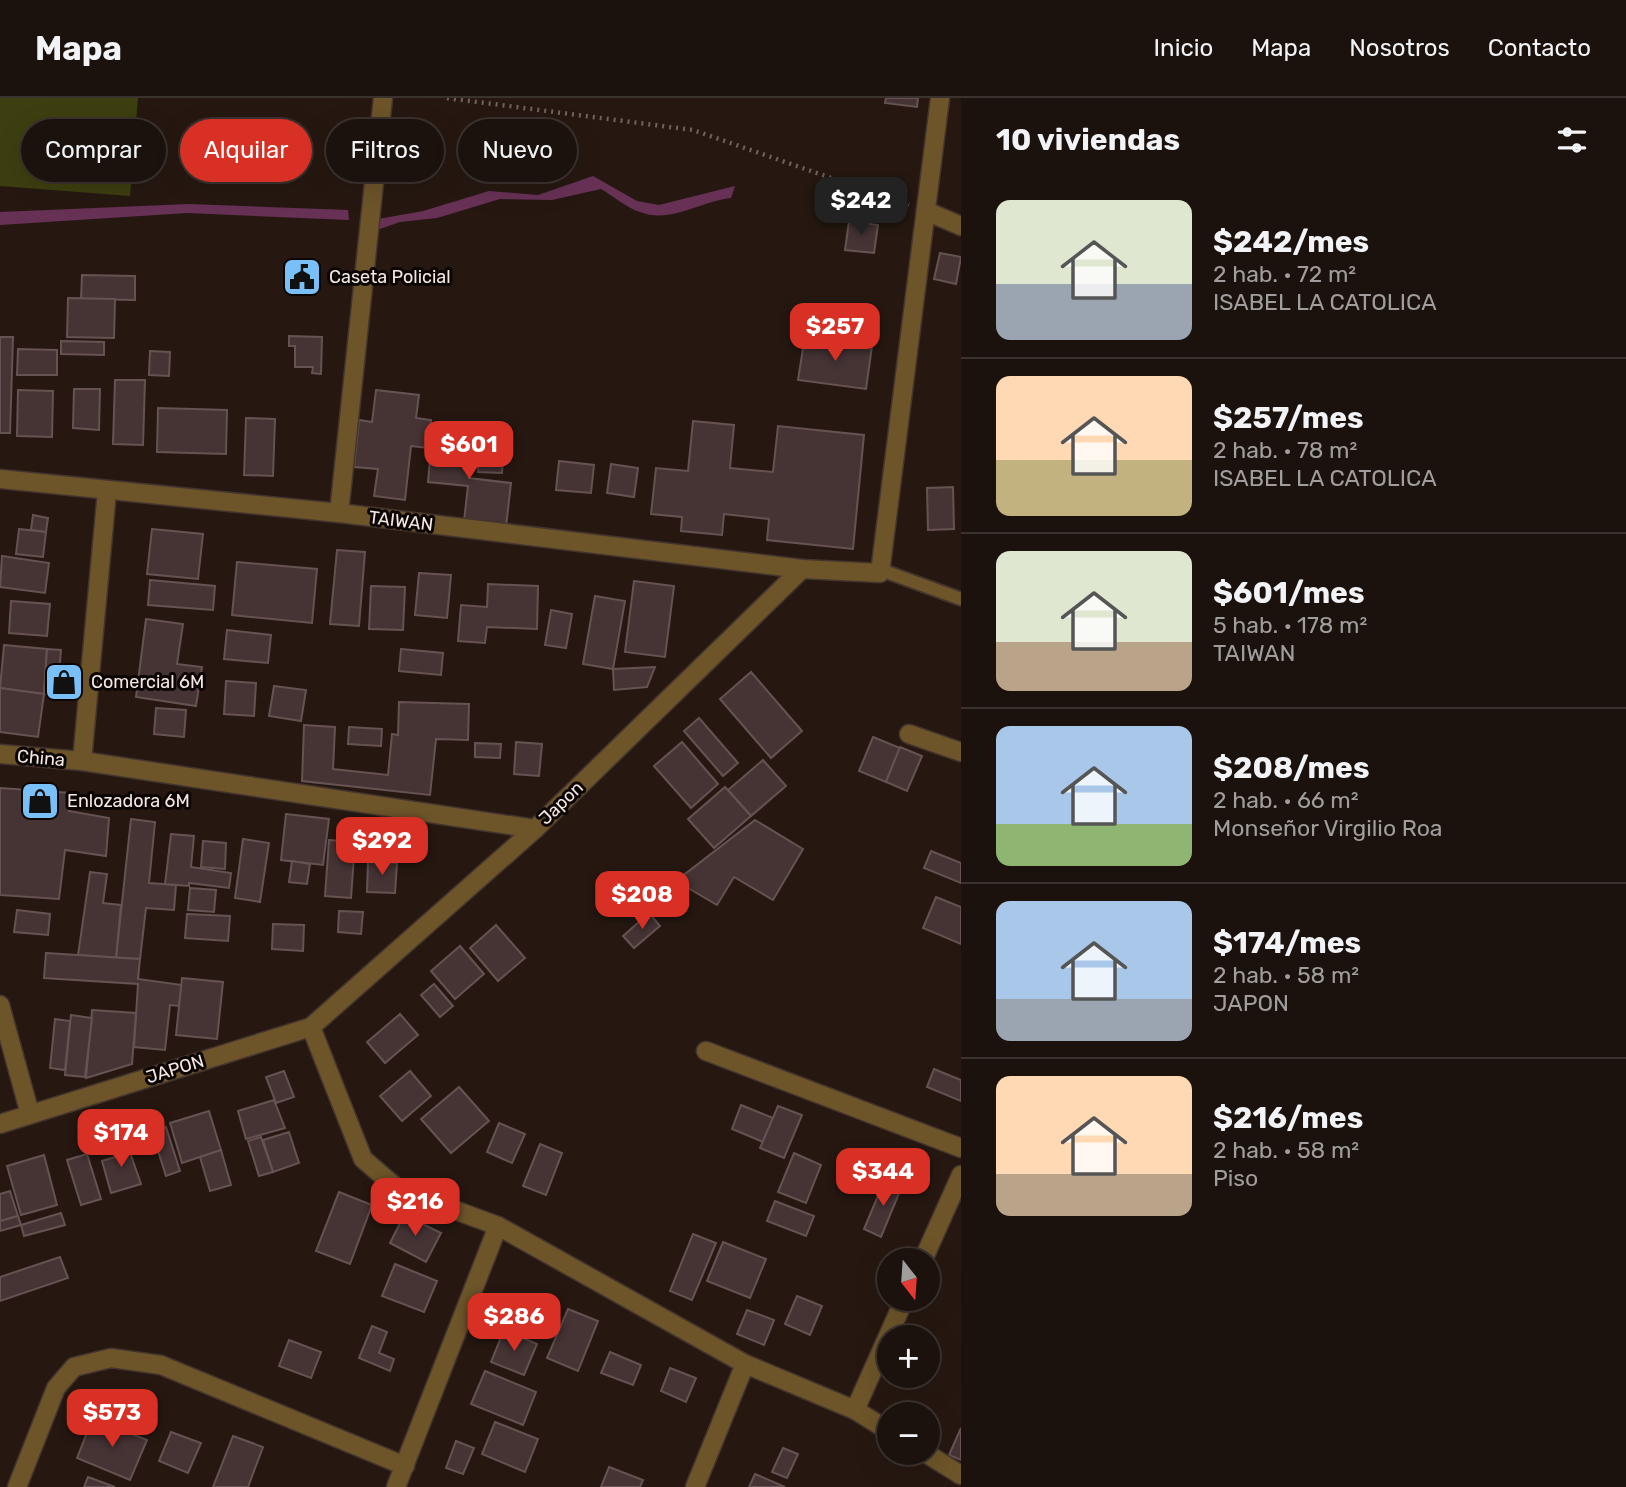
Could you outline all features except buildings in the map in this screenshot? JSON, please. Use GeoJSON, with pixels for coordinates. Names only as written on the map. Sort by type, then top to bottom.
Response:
{"type":"FeatureCollection","features":[{"type":"Feature","properties":{"kind":"street"},"geometry":{"type":"LineString","coordinates":[[339,513],[383,98]]}},
{"type":"Feature","properties":{"kind":"street"},"geometry":{"type":"LineString","coordinates":[[881,570],[940,98]]}},
{"type":"Feature","properties":{"kind":"street"},"geometry":{"type":"LineString","coordinates":[[926,211],[961,226]]}},
{"type":"Feature","properties":{"kind":"street","name":"TAIWAN"},"geometry":{"type":"LineString","coordinates":[[0,479],[339,513],[802,569],[877,575],[881,570]]}},
{"type":"Feature","properties":{"kind":"street"},"geometry":{"type":"LineString","coordinates":[[82,761],[107,491]]}},
{"type":"Feature","properties":{"kind":"street","name":"Japon"},"geometry":{"type":"LineString","coordinates":[[311,1027],[535,829],[802,569]]}},
{"type":"Feature","properties":{"kind":"street"},"geometry":{"type":"LineString","coordinates":[[909,734],[961,752]]}},
{"type":"Feature","properties":{"kind":"street","name":"China"},"geometry":{"type":"LineString","coordinates":[[0,754],[82,761],[535,829]]}},
{"type":"Feature","properties":{"kind":"street"},"geometry":{"type":"LineString","coordinates":[[0,1005],[30,1114]]}},
{"type":"Feature","properties":{"kind":"street"},"geometry":{"type":"LineString","coordinates":[[311,1027],[363,1159],[398,1189],[498,1226],[745,1364],[855,1410],[877,1424]]}},
{"type":"Feature","properties":{"kind":"street","name":"JAPON"},"geometry":{"type":"LineString","coordinates":[[0,1124],[311,1027]]}},
{"type":"Feature","properties":{"kind":"street"},"geometry":{"type":"LineString","coordinates":[[706,1051],[961,1148]]}},
{"type":"Feature","properties":{"kind":"street"},"geometry":{"type":"LineString","coordinates":[[928,1248],[961,1175]]}},
{"type":"Feature","properties":{"kind":"street"},"geometry":{"type":"LineString","coordinates":[[396,1487],[498,1226]]}},
{"type":"Feature","properties":{"kind":"street"},"geometry":{"type":"LineString","coordinates":[[855,1410],[899,1311]]}},
{"type":"Feature","properties":{"kind":"street"},"geometry":{"type":"LineString","coordinates":[[17,1487],[56,1388],[74,1367],[111,1359],[162,1365],[405,1466]]}},
{"type":"Feature","properties":{"kind":"street"},"geometry":{"type":"LineString","coordinates":[[695,1487],[745,1364]]}},
{"type":"Feature","properties":{"kind":"street"},"geometry":{"type":"LineString","coordinates":[[940,1462],[961,1475]]}},
{"type":"Feature","properties":{"kind":"lane"},"geometry":{"type":"LineString","coordinates":[[881,570],[961,599]]}},
{"type":"Feature","properties":{"kind":"path"},"geometry":{"type":"LineString","coordinates":[[447,98],[692,130],[926,211]]}},
{"type":"Feature","properties":{"kind":"shaded area"},"geometry":{"type":"Polygon","coordinates":[[[0,98],[138,98],[136,119],[21,119],[21,182],[131,182],[130,196],[0,186],[0,98]]]}},
{"type":"Feature","properties":{"kind":"shaded area"},"geometry":{"type":"Polygon","coordinates":[[[593,176],[637,201],[659,205],[735,186],[731,198],[675,214],[652,215],[635,210],[601,189],[552,200],[500,199],[437,218],[400,222],[377,230],[378,219],[423,211],[489,191],[538,195],[593,176]]]}},
{"type":"Feature","properties":{"kind":"shaded area"},"geometry":{"type":"Polygon","coordinates":[[[189,204],[348,210],[349,220],[187,213],[0,225],[0,212],[189,204]]]}},
{"type":"Feature","properties":{"kind":"place","name":"Caseta Policial"},"geometry":{"type":"Point","coordinates":[302,277]}},
{"type":"Feature","properties":{"kind":"place","name":"Comercial 6M"},"geometry":{"type":"Point","coordinates":[64,682]}},
{"type":"Feature","properties":{"kind":"place","name":"Enlozadora 6M"},"geometry":{"type":"Point","coordinates":[40,801]}}]}
